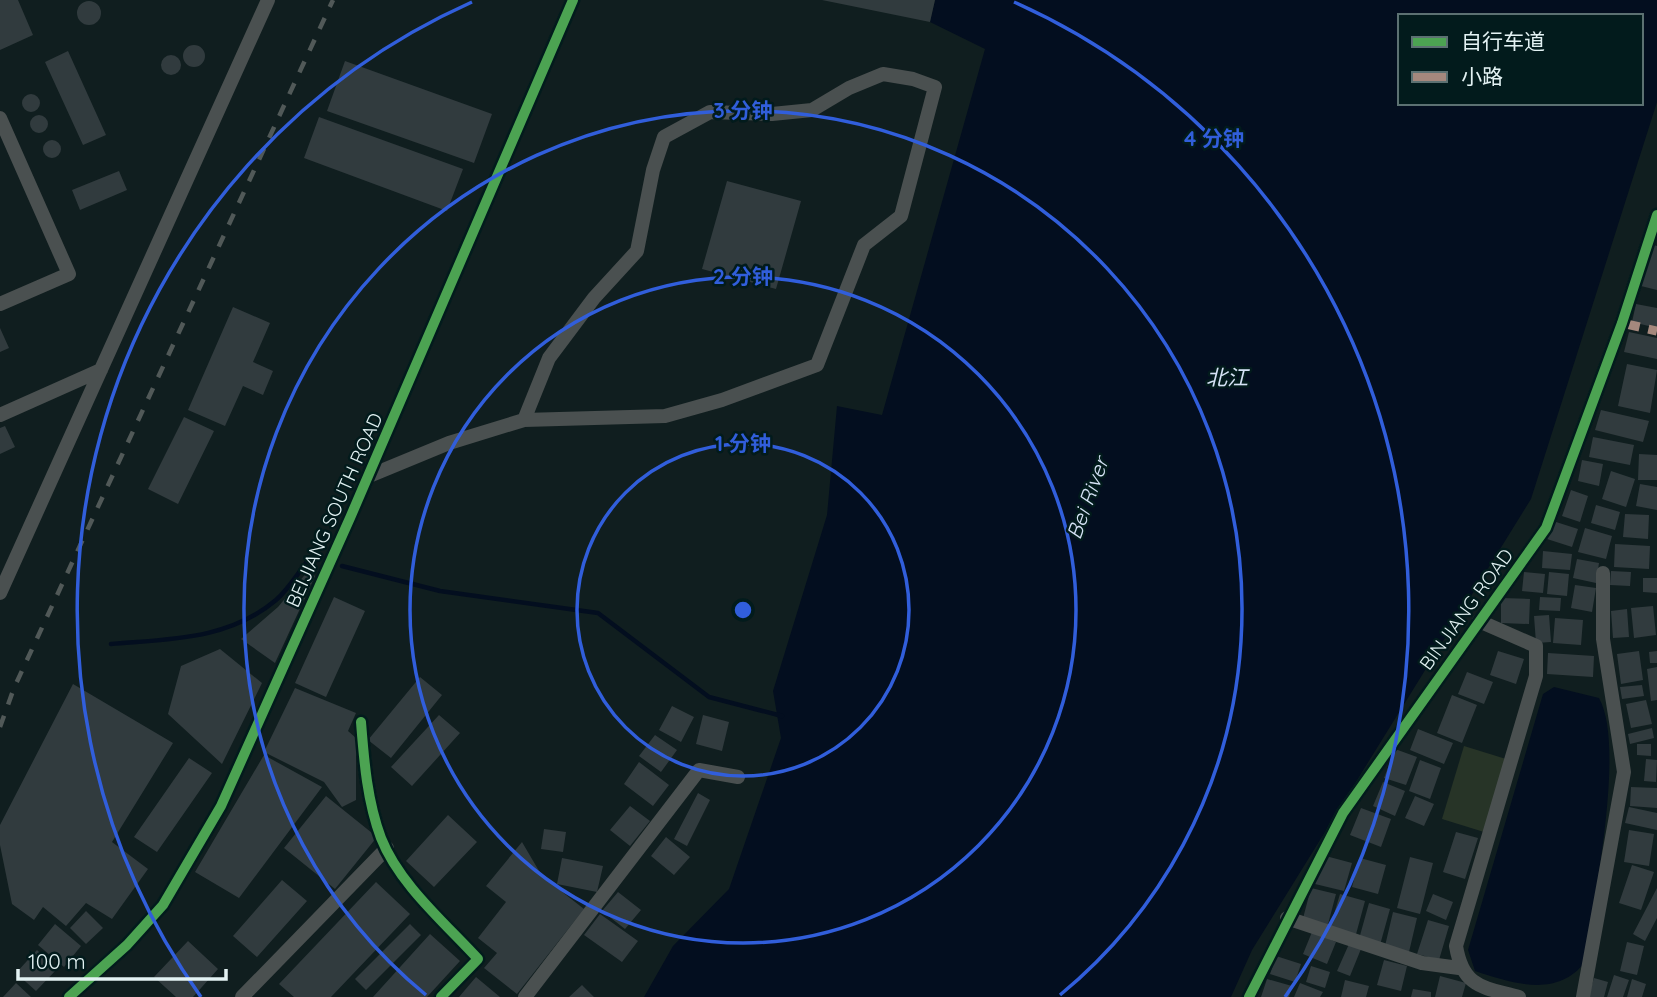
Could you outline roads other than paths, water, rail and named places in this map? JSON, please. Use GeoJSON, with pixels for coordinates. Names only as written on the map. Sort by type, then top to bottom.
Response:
{"type":"FeatureCollection","features":[{"type":"Feature","properties":{"kind":"street"},"geometry":{"type":"LineString","coordinates":[[0,593],[268,0]]}},
{"type":"Feature","properties":{"kind":"street","name":"BEIJIANG SOUTH ROAD"},"geometry":{"type":"LineString","coordinates":[[69,997],[127,945],[163,905],[220,806],[369,475],[573,0]]}},
{"type":"Feature","properties":{"kind":"street"},"geometry":{"type":"LineString","coordinates":[[369,475],[449,443],[524,420],[665,416],[722,400],[817,365],[864,245],[901,216],[935,88],[913,79],[883,74],[849,88],[812,110],[772,114],[710,112],[664,137],[653,170],[636,251],[594,298],[549,358],[524,420]]}},
{"type":"Feature","properties":{"kind":"street"},"geometry":{"type":"LineString","coordinates":[[0,118],[69,274],[0,304]]}},
{"type":"Feature","properties":{"kind":"street","name":"BINJIANG ROAD"},"geometry":{"type":"LineString","coordinates":[[1249,997],[1287,918],[1343,813],[1546,528],[1622,323],[1657,215]]}},
{"type":"Feature","properties":{"kind":"street"},"geometry":{"type":"LineString","coordinates":[[0,415],[101,370]]}},
{"type":"Feature","properties":{"kind":"street"},"geometry":{"type":"LineString","coordinates":[[1583,997],[1624,772],[1603,639],[1602,573]]}},
{"type":"Feature","properties":{"kind":"street"},"geometry":{"type":"LineString","coordinates":[[1479,621],[1536,646],[1536,676],[1456,946],[1460,968],[1477,985],[1519,997]]}},
{"type":"Feature","properties":{"kind":"street"},"geometry":{"type":"LineString","coordinates":[[361,722],[366,778],[381,839],[405,878],[478,959],[441,997]]}},
{"type":"Feature","properties":{"kind":"street"},"geometry":{"type":"LineString","coordinates":[[525,997],[699,770],[738,777]]}},
{"type":"Feature","properties":{"kind":"street"},"geometry":{"type":"LineString","coordinates":[[242,997],[387,848]]}},
{"type":"Feature","properties":{"kind":"street"},"geometry":{"type":"LineString","coordinates":[[1287,918],[1422,963],[1460,968]]}},
{"type":"Feature","properties":{"kind":"water","name":"北江"},"geometry":{"type":"Polygon","coordinates":[[[935,0],[1657,0],[1657,102],[1531,499],[1252,950],[1231,997],[644,997],[673,946],[729,889],[781,738],[773,691],[827,515],[837,406],[882,415],[985,49],[930,22],[935,0]]]}},
{"type":"Feature","properties":{"kind":"water"},"geometry":{"type":"Polygon","coordinates":[[[1554,687],[1599,698],[1606,721],[1609,751],[1605,826],[1585,962],[1562,980],[1549,984],[1521,984],[1475,971],[1468,950],[1543,694],[1554,687]]]}},
{"type":"Feature","properties":{"kind":"waterway"},"geometry":{"type":"LineString","coordinates":[[111,644],[198,635],[239,623],[276,600],[310,558],[318,560]]}},
{"type":"Feature","properties":{"kind":"waterway"},"geometry":{"type":"LineString","coordinates":[[342,566],[440,591],[598,613],[709,697],[782,716]]}},
{"type":"Feature","properties":{"kind":"railway"},"geometry":{"type":"LineString","coordinates":[[0,727],[14,688],[333,0]]}},
{"type":"Feature","properties":{"kind":"water label","name":"Bei River"},"geometry":{"type":"Point","coordinates":[1087,498]}}]}
